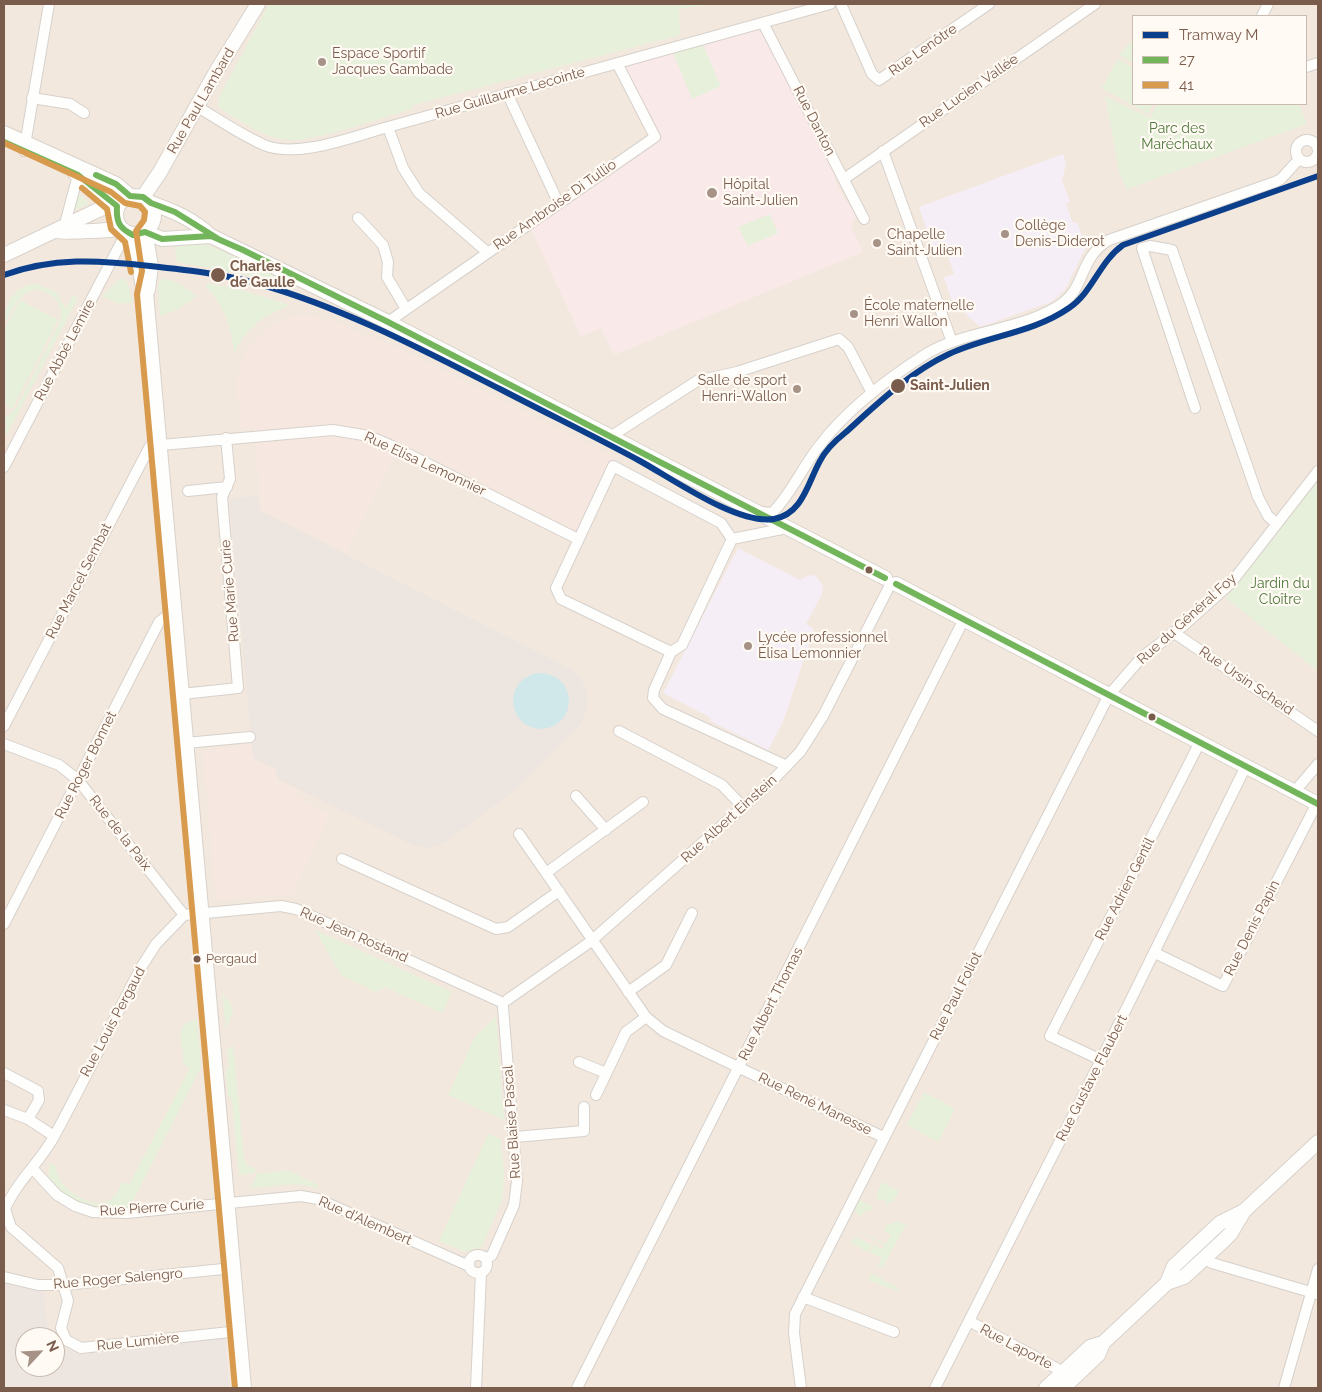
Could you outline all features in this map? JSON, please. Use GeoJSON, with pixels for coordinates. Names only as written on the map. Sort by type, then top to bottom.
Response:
{"type":"FeatureCollection","features":[{"type":"Feature","properties":{"kind":"main road","name":"Rue Paul Lambard"},"geometry":{"type":"LineString","coordinates":[[141,199],[160,172],[196,106],[258,4]]}},
{"type":"Feature","properties":{"kind":"main road"},"geometry":{"type":"LineString","coordinates":[[4,134],[78,175],[117,207]]}},
{"type":"Feature","properties":{"kind":"main road"},"geometry":{"type":"LineString","coordinates":[[4,142],[24,146],[116,184],[141,199],[175,212],[200,226],[211,236],[388,322],[1318,803]]}},
{"type":"Feature","properties":{"kind":"main road"},"geometry":{"type":"LineString","coordinates":[[4,255],[105,207],[117,207],[141,199]]}},
{"type":"Feature","properties":{"kind":"main road"},"geometry":{"type":"LineString","coordinates":[[132,232],[154,219],[141,199]]}},
{"type":"Feature","properties":{"kind":"main road"},"geometry":{"type":"LineString","coordinates":[[117,207],[116,219],[132,232],[151,266],[150,287],[146,293],[244,1388]]}},
{"type":"Feature","properties":{"kind":"main road"},"geometry":{"type":"LineString","coordinates":[[61,228],[64,233],[75,230],[132,232],[162,240],[211,236]]}},
{"type":"Feature","properties":{"kind":"main road"},"geometry":{"type":"LineString","coordinates":[[1046,1388],[1062,1381],[1090,1347],[1103,1343],[1167,1283],[1184,1277],[1231,1233],[1244,1211],[1316,1140]]}},
{"type":"Feature","properties":{"kind":"main road"},"geometry":{"type":"LineString","coordinates":[[1167,1283],[1174,1266],[1220,1223],[1244,1211]]}},
{"type":"Feature","properties":{"kind":"street"},"geometry":{"type":"LineString","coordinates":[[24,146],[50,4]]}},
{"type":"Feature","properties":{"kind":"street","name":"Rue Guillaume Lecointe"},"geometry":{"type":"LineString","coordinates":[[196,106],[264,145],[291,150],[316,146],[830,4]]}},
{"type":"Feature","properties":{"kind":"street","name":"Rue Lenôtre"},"geometry":{"type":"LineString","coordinates":[[841,4],[872,74],[879,80],[989,4]]}},
{"type":"Feature","properties":{"kind":"street","name":"Rue Lucien Vallée"},"geometry":{"type":"LineString","coordinates":[[844,179],[1095,4]]}},
{"type":"Feature","properties":{"kind":"street","name":"Rue Danton"},"geometry":{"type":"LineString","coordinates":[[763,22],[864,219]]}},
{"type":"Feature","properties":{"kind":"street","name":"Rue Ambroise Di Tullio"},"geometry":{"type":"LineString","coordinates":[[388,322],[558,202],[655,137],[618,63]]}},
{"type":"Feature","properties":{"kind":"street"},"geometry":{"type":"LineString","coordinates":[[507,93],[558,202]]}},
{"type":"Feature","properties":{"kind":"street"},"geometry":{"type":"LineString","coordinates":[[32,98],[70,104],[84,114]]}},
{"type":"Feature","properties":{"kind":"street"},"geometry":{"type":"LineString","coordinates":[[388,127],[403,168],[414,187],[488,252]]}},
{"type":"Feature","properties":{"kind":"street"},"geometry":{"type":"LineString","coordinates":[[1302,142],[1312,142],[1318,150],[1317,156],[1312,161],[1305,162],[1299,159],[1296,149],[1302,142]]}},
{"type":"Feature","properties":{"kind":"street"},"geometry":{"type":"LineString","coordinates":[[883,151],[952,342]]}},
{"type":"Feature","properties":{"kind":"street"},"geometry":{"type":"LineString","coordinates":[[754,511],[772,513],[783,502],[820,445],[872,392],[926,354],[952,342],[1012,324],[1063,303],[1074,290],[1087,262],[1098,246],[1109,240],[1274,182],[1299,159]]}},
{"type":"Feature","properties":{"kind":"street"},"geometry":{"type":"LineString","coordinates":[[1312,161],[1318,171]]}},
{"type":"Feature","properties":{"kind":"street"},"geometry":{"type":"LineString","coordinates":[[61,228],[78,175]]}},
{"type":"Feature","properties":{"kind":"street"},"geometry":{"type":"LineString","coordinates":[[358,218],[383,245],[388,262],[387,278],[406,309]]}},
{"type":"Feature","properties":{"kind":"street","name":"Rue Abbé Lemire"},"geometry":{"type":"LineString","coordinates":[[4,467],[132,232]]}},
{"type":"Feature","properties":{"kind":"street"},"geometry":{"type":"LineString","coordinates":[[1195,408],[1142,248],[1150,246],[1172,250],[1258,497],[1268,516],[1278,524]]}},
{"type":"Feature","properties":{"kind":"street"},"geometry":{"type":"LineString","coordinates":[[610,437],[697,381],[737,372],[839,339],[848,347],[872,392]]}},
{"type":"Feature","properties":{"kind":"street","name":"Rue Elisa Lemonnier"},"geometry":{"type":"LineString","coordinates":[[160,445],[320,430],[346,431],[369,436],[578,538]]}},
{"type":"Feature","properties":{"kind":"street","name":"Rue Marie Curie"},"geometry":{"type":"LineString","coordinates":[[182,694],[238,688],[222,497],[230,479],[229,438]]}},
{"type":"Feature","properties":{"kind":"street","name":"Rue Marcel Sembat"},"geometry":{"type":"LineString","coordinates":[[4,726],[148,448],[160,445]]}},
{"type":"Feature","properties":{"kind":"street"},"geometry":{"type":"LineString","coordinates":[[671,652],[562,599],[556,588],[613,466],[722,523],[732,539]]}},
{"type":"Feature","properties":{"kind":"street","name":"Rue du Général Foy"},"geometry":{"type":"LineString","coordinates":[[1109,695],[1142,657],[1231,583],[1318,471]]}},
{"type":"Feature","properties":{"kind":"street"},"geometry":{"type":"LineString","coordinates":[[188,491],[227,487]]}},
{"type":"Feature","properties":{"kind":"street"},"geometry":{"type":"LineString","coordinates":[[732,539],[787,528]]}},
{"type":"Feature","properties":{"kind":"street"},"geometry":{"type":"LineString","coordinates":[[732,539],[682,645],[671,652],[654,690],[653,698],[657,705],[788,766]]}},
{"type":"Feature","properties":{"kind":"street","name":"Rue Albert Einstein"},"geometry":{"type":"LineString","coordinates":[[503,1003],[593,939],[788,766],[824,716],[890,583]]}},
{"type":"Feature","properties":{"kind":"street","name":"Rue Roger Bonnet"},"geometry":{"type":"LineString","coordinates":[[4,924],[159,622],[165,617],[175,616]]}},
{"type":"Feature","properties":{"kind":"street","name":"Rue Albert Thomas"},"geometry":{"type":"LineString","coordinates":[[576,1388],[964,619]]}},
{"type":"Feature","properties":{"kind":"street","name":"Rue Ursin Scheid"},"geometry":{"type":"LineString","coordinates":[[1173,632],[1318,731]]}},
{"type":"Feature","properties":{"kind":"street","name":"Rue Paul Foliot"},"geometry":{"type":"LineString","coordinates":[[801,1388],[794,1320],[804,1297],[883,1137],[1109,695]]}},
{"type":"Feature","properties":{"kind":"street"},"geometry":{"type":"LineString","coordinates":[[619,731],[722,785],[743,807]]}},
{"type":"Feature","properties":{"kind":"street"},"geometry":{"type":"LineString","coordinates":[[186,743],[250,737]]}},
{"type":"Feature","properties":{"kind":"street","name":"Rue Adrien Gentil"},"geometry":{"type":"LineString","coordinates":[[1101,1060],[1050,1036],[1200,742]]}},
{"type":"Feature","properties":{"kind":"street","name":"Rue de la Paix"},"geometry":{"type":"LineString","coordinates":[[4,744],[59,765],[78,780],[184,915]]}},
{"type":"Feature","properties":{"kind":"street"},"geometry":{"type":"LineString","coordinates":[[1295,792],[1318,764]]}},
{"type":"Feature","properties":{"kind":"street","name":"Rue Gustave Flaubert"},"geometry":{"type":"LineString","coordinates":[[935,1388],[1155,953],[1246,766]]}},
{"type":"Feature","properties":{"kind":"street"},"geometry":{"type":"LineString","coordinates":[[576,796],[606,830]]}},
{"type":"Feature","properties":{"kind":"street"},"geometry":{"type":"LineString","coordinates":[[546,873],[643,802]]}},
{"type":"Feature","properties":{"kind":"street","name":"Rue Denis Papin"},"geometry":{"type":"LineString","coordinates":[[1155,953],[1222,986],[1318,803]]}},
{"type":"Feature","properties":{"kind":"street","name":"Rue René Manesse"},"geometry":{"type":"LineString","coordinates":[[519,834],[646,1017],[663,1031],[883,1137]]}},
{"type":"Feature","properties":{"kind":"street"},"geometry":{"type":"LineString","coordinates":[[342,859],[496,929],[508,927],[559,891]]}},
{"type":"Feature","properties":{"kind":"street","name":"Rue Jean Rostand"},"geometry":{"type":"LineString","coordinates":[[202,914],[281,906],[296,909],[503,1003]]}},
{"type":"Feature","properties":{"kind":"street"},"geometry":{"type":"LineString","coordinates":[[628,992],[666,965],[692,913]]}},
{"type":"Feature","properties":{"kind":"street"},"geometry":{"type":"LineString","coordinates":[[184,915],[202,914]]}},
{"type":"Feature","properties":{"kind":"street","name":"Rue Louis Pergaud"},"geometry":{"type":"LineString","coordinates":[[64,1285],[58,1268],[11,1227],[6,1218],[5,1209],[10,1198],[41,1159],[54,1136],[142,966],[156,944],[184,915]]}},
{"type":"Feature","properties":{"kind":"street","name":"Rue Blaise Pascal"},"geometry":{"type":"LineString","coordinates":[[486,1260],[492,1255],[514,1205],[517,1181],[503,1003]]}},
{"type":"Feature","properties":{"kind":"street"},"geometry":{"type":"LineString","coordinates":[[596,1095],[626,1032],[646,1017]]}},
{"type":"Feature","properties":{"kind":"street"},"geometry":{"type":"LineString","coordinates":[[578,1062],[606,1073]]}},
{"type":"Feature","properties":{"kind":"street"},"geometry":{"type":"LineString","coordinates":[[4,1073],[38,1090],[39,1100],[28,1119]]}},
{"type":"Feature","properties":{"kind":"street"},"geometry":{"type":"LineString","coordinates":[[515,1137],[584,1131],[584,1107]]}},
{"type":"Feature","properties":{"kind":"street"},"geometry":{"type":"LineString","coordinates":[[4,1110],[28,1119],[54,1136]]}},
{"type":"Feature","properties":{"kind":"street","name":"Rue Pierre Curie"},"geometry":{"type":"LineString","coordinates":[[32,1168],[58,1195],[75,1206],[93,1212],[127,1212],[227,1202]]}},
{"type":"Feature","properties":{"kind":"street","name":"Rue d'Alembert"},"geometry":{"type":"LineString","coordinates":[[227,1202],[301,1196],[318,1199],[469,1266]]}},
{"type":"Feature","properties":{"kind":"street"},"geometry":{"type":"LineString","coordinates":[[475,1256],[481,1256],[486,1260],[487,1268],[481,1273],[475,1273],[469,1266],[470,1260],[475,1256]]}},
{"type":"Feature","properties":{"kind":"street"},"geometry":{"type":"LineString","coordinates":[[1204,1258],[1212,1264],[1315,1293]]}},
{"type":"Feature","properties":{"kind":"street","name":"Rue Roger Salengro"},"geometry":{"type":"LineString","coordinates":[[4,1277],[38,1286],[64,1285],[233,1268]]}},
{"type":"Feature","properties":{"kind":"street"},"geometry":{"type":"LineString","coordinates":[[1284,1388],[1315,1293],[1318,1269]]}},
{"type":"Feature","properties":{"kind":"street"},"geometry":{"type":"LineString","coordinates":[[476,1388],[481,1273]]}},
{"type":"Feature","properties":{"kind":"street","name":"Rue Lumière"},"geometry":{"type":"LineString","coordinates":[[64,1285],[68,1302],[61,1328],[66,1340],[81,1348],[238,1331]]}},
{"type":"Feature","properties":{"kind":"street"},"geometry":{"type":"LineString","coordinates":[[804,1297],[894,1332]]}},
{"type":"Feature","properties":{"kind":"street","name":"Rue Laporte"},"geometry":{"type":"LineString","coordinates":[[969,1321],[1056,1368],[1062,1381]]}},
{"type":"Feature","properties":{"kind":"shaded area"},"geometry":{"type":"Polygon","coordinates":[[[4,4],[1318,4],[1318,1388],[4,1388],[4,4]]]}},
{"type":"Feature","properties":{"kind":"shaded area","name":"Hôpital Saint-Julien"},"geometry":{"type":"Polygon","coordinates":[[[756,30],[764,33],[837,176],[835,179],[838,187],[856,216],[851,226],[863,252],[614,355],[601,328],[581,337],[530,227],[662,136],[625,67],[756,30]]]}},
{"type":"Feature","properties":{"kind":"shaded area","name":"Collège Denis-Diderot"},"geometry":{"type":"Polygon","coordinates":[[[1063,154],[1066,164],[1062,180],[1070,202],[1066,204],[1073,223],[1077,222],[1086,247],[1065,290],[1051,302],[980,327],[960,309],[956,314],[944,277],[954,274],[945,247],[939,249],[937,244],[932,246],[919,207],[1063,154]]]}},
{"type":"Feature","properties":{"kind":"shaded area"},"geometry":{"type":"Polygon","coordinates":[[[303,314],[335,322],[406,352],[614,458],[577,530],[401,442],[347,553],[261,510],[254,429],[241,428],[237,388],[238,372],[247,350],[262,332],[279,321],[303,314]]]}},
{"type":"Feature","properties":{"kind":"shaded area"},"geometry":{"type":"Polygon","coordinates":[[[258,496],[260,511],[571,669],[582,680],[587,695],[586,710],[580,725],[514,791],[445,842],[429,848],[413,845],[278,779],[276,769],[253,758],[229,498],[258,496]],[[549,673],[527,676],[518,686],[516,714],[520,719],[533,727],[561,720],[569,706],[570,699],[549,673]]]}},
{"type":"Feature","properties":{"kind":"shaded area","name":"Lycée professionnel Élisa Lemonnier"},"geometry":{"type":"Polygon","coordinates":[[[738,548],[800,580],[809,575],[816,576],[823,586],[822,594],[806,624],[814,629],[783,722],[768,750],[710,721],[711,718],[663,693],[738,548]]]}},
{"type":"Feature","properties":{"kind":"shaded area"},"geometry":{"type":"Polygon","coordinates":[[[253,744],[253,758],[277,769],[278,779],[285,784],[298,788],[295,795],[329,814],[293,895],[219,899],[215,895],[203,751],[253,744]]]}},
{"type":"Feature","properties":{"kind":"shaded area"},"geometry":{"type":"Polygon","coordinates":[[[4,1283],[43,1291],[48,1327],[15,1327],[15,1377],[65,1377],[65,1348],[80,1354],[87,1354],[225,1339],[229,1388],[4,1388],[4,1283]]]}},
{"type":"Feature","properties":{"kind":"green space"},"geometry":{"type":"Polygon","coordinates":[[[269,4],[713,4],[679,9],[680,35],[413,105],[412,109],[330,134],[313,138],[286,140],[267,135],[218,107],[218,99],[269,4]]]}},
{"type":"Feature","properties":{"kind":"green space"},"geometry":{"type":"Polygon","coordinates":[[[1132,41],[1132,62],[1119,55],[1132,41]]]}},
{"type":"Feature","properties":{"kind":"green space"},"geometry":{"type":"Polygon","coordinates":[[[703,45],[721,86],[692,99],[673,53],[703,45]]]}},
{"type":"Feature","properties":{"kind":"green space"},"geometry":{"type":"Polygon","coordinates":[[[1118,59],[1132,67],[1132,105],[1102,88],[1118,59]]]}},
{"type":"Feature","properties":{"kind":"green space","name":"Parc des Maréchaux"},"geometry":{"type":"Polygon","coordinates":[[[1105,96],[1150,118],[1156,105],[1299,105],[1307,124],[1127,189],[1120,175],[1105,96]]]}},
{"type":"Feature","properties":{"kind":"green space"},"geometry":{"type":"Polygon","coordinates":[[[1132,105],[1152,105],[1148,114],[1132,105]]]}},
{"type":"Feature","properties":{"kind":"green space"},"geometry":{"type":"Polygon","coordinates":[[[76,191],[89,204],[72,211],[76,191]]]}},
{"type":"Feature","properties":{"kind":"green space"},"geometry":{"type":"Polygon","coordinates":[[[770,214],[778,233],[748,246],[738,227],[770,214]]]}},
{"type":"Feature","properties":{"kind":"green space"},"geometry":{"type":"Polygon","coordinates":[[[203,243],[285,278],[294,284],[294,290],[241,274],[177,262],[175,247],[182,244],[203,243]]]}},
{"type":"Feature","properties":{"kind":"green space"},"geometry":{"type":"Polygon","coordinates":[[[163,278],[178,283],[197,296],[177,310],[160,316],[158,284],[163,278]]]}},
{"type":"Feature","properties":{"kind":"green space"},"geometry":{"type":"Polygon","coordinates":[[[119,279],[124,279],[128,284],[133,303],[116,303],[102,296],[119,279]]]}},
{"type":"Feature","properties":{"kind":"green space"},"geometry":{"type":"Polygon","coordinates":[[[207,283],[238,289],[287,304],[287,307],[270,314],[255,324],[238,345],[234,354],[229,326],[223,310],[206,287],[207,283]]]}},
{"type":"Feature","properties":{"kind":"green space"},"geometry":{"type":"Polygon","coordinates":[[[37,284],[56,292],[66,309],[73,295],[78,298],[7,434],[4,433],[7,423],[4,424],[4,419],[16,408],[60,322],[61,312],[58,302],[40,290],[32,290],[19,300],[4,325],[8,303],[16,292],[29,285],[37,284]]]}},
{"type":"Feature","properties":{"kind":"green space"},"geometry":{"type":"Polygon","coordinates":[[[20,300],[58,320],[12,409],[4,404],[4,330],[20,300]]]}},
{"type":"Feature","properties":{"kind":"green space","name":"Jardin du Cloître"},"geometry":{"type":"Polygon","coordinates":[[[1318,481],[1318,671],[1226,598],[1318,481]]]}},
{"type":"Feature","properties":{"kind":"green space"},"geometry":{"type":"Polygon","coordinates":[[[315,930],[452,992],[442,1013],[385,987],[376,992],[341,975],[315,930]]]}},
{"type":"Feature","properties":{"kind":"green space"},"geometry":{"type":"Polygon","coordinates":[[[222,993],[230,1002],[233,1011],[226,1029],[222,993]]]}},
{"type":"Feature","properties":{"kind":"green space"},"geometry":{"type":"Polygon","coordinates":[[[496,1016],[504,1120],[448,1095],[475,1037],[496,1016]]]}},
{"type":"Feature","properties":{"kind":"green space"},"geometry":{"type":"Polygon","coordinates":[[[197,1020],[201,1067],[130,1207],[110,1210],[87,1207],[56,1191],[48,1179],[50,1163],[56,1166],[57,1174],[67,1188],[83,1199],[92,1202],[101,1203],[108,1201],[115,1196],[122,1182],[129,1185],[190,1068],[183,1064],[181,1031],[188,1022],[197,1020]]]}},
{"type":"Feature","properties":{"kind":"green space"},"geometry":{"type":"Polygon","coordinates":[[[233,1045],[244,1160],[248,1166],[255,1168],[255,1173],[239,1175],[232,1100],[228,1095],[225,1072],[229,1068],[227,1050],[233,1045]]]}},
{"type":"Feature","properties":{"kind":"green space"},"geometry":{"type":"Polygon","coordinates":[[[924,1092],[955,1109],[938,1142],[907,1125],[924,1092]]]}},
{"type":"Feature","properties":{"kind":"green space"},"geometry":{"type":"Polygon","coordinates":[[[488,1134],[501,1139],[504,1175],[502,1201],[482,1246],[465,1252],[439,1241],[488,1134]]]}},
{"type":"Feature","properties":{"kind":"green space"},"geometry":{"type":"Polygon","coordinates":[[[288,1170],[318,1185],[317,1188],[296,1184],[250,1188],[257,1174],[288,1170]]]}},
{"type":"Feature","properties":{"kind":"green space"},"geometry":{"type":"Polygon","coordinates":[[[882,1182],[899,1191],[893,1202],[886,1205],[884,1199],[879,1201],[877,1194],[882,1182]]]}},
{"type":"Feature","properties":{"kind":"green space"},"geometry":{"type":"Polygon","coordinates":[[[859,1200],[872,1206],[873,1209],[864,1212],[862,1216],[853,1211],[859,1200]]]}},
{"type":"Feature","properties":{"kind":"green space"},"geometry":{"type":"Polygon","coordinates":[[[898,1221],[906,1225],[882,1268],[878,1266],[882,1258],[870,1252],[874,1245],[882,1249],[884,1245],[846,1225],[886,1244],[891,1235],[884,1231],[886,1228],[884,1227],[898,1221]]]}},
{"type":"Feature","properties":{"kind":"green space"},"geometry":{"type":"Polygon","coordinates":[[[854,1236],[872,1245],[868,1252],[851,1243],[854,1236]]]}},
{"type":"Feature","properties":{"kind":"green space"},"geometry":{"type":"Polygon","coordinates":[[[871,1273],[898,1288],[897,1291],[868,1280],[871,1273]]]}},
{"type":"Feature","properties":{"kind":"water"},"geometry":{"type":"Polygon","coordinates":[[[541,673],[552,675],[561,681],[567,690],[569,701],[567,712],[561,721],[552,727],[541,729],[530,727],[521,721],[515,712],[513,701],[515,690],[521,681],[530,675],[541,673]]]}},
{"type":"Feature","properties":{"kind":"tram line","name":"M"},"geometry":{"type":"LineString","coordinates":[[4,275],[40,265],[94,261],[113,262],[219,275],[259,284],[291,294],[383,331],[443,360],[623,452],[724,508],[759,519],[774,519],[784,516],[798,504],[822,457],[831,445],[907,379],[935,361],[964,348],[1025,329],[1069,308],[1084,294],[1108,260],[1123,245],[1318,176]]}},
{"type":"Feature","properties":{"kind":"transit line","name":"27"},"geometry":{"type":"LineString","coordinates":[[4,142],[78,175],[117,206],[119,224],[124,230],[133,235],[145,232],[162,239],[211,236],[243,250],[388,322],[885,578]]}},
{"type":"Feature","properties":{"kind":"transit line","name":"41"},"geometry":{"type":"LineString","coordinates":[[4,143],[111,192],[125,203],[140,206],[145,212],[144,220],[136,231],[142,271],[137,294],[235,1388]]}},
{"type":"Feature","properties":{"kind":"transit line","name":"27"},"geometry":{"type":"LineString","coordinates":[[96,175],[116,184],[130,196],[143,197],[151,203],[175,212],[220,240]]}},
{"type":"Feature","properties":{"kind":"transit line","name":"41"},"geometry":{"type":"LineString","coordinates":[[82,188],[107,209],[111,229],[125,242],[131,272]]}},
{"type":"Feature","properties":{"kind":"transit line","name":"27"},"geometry":{"type":"LineString","coordinates":[[896,584],[1318,804]]}},
{"type":"Feature","properties":{"kind":"place","name":"Espace Sportif Jacques Gambade"},"geometry":{"type":"Point","coordinates":[322,62]}},
{"type":"Feature","properties":{"kind":"place","name":"Hôpital Saint-Julien"},"geometry":{"type":"Point","coordinates":[712,193]}},
{"type":"Feature","properties":{"kind":"place","name":"Collège Denis-Diderot"},"geometry":{"type":"Point","coordinates":[1005,234]}},
{"type":"Feature","properties":{"kind":"place","name":"Chapelle Saint-Julien"},"geometry":{"type":"Point","coordinates":[877,243]}},
{"type":"Feature","properties":{"kind":"place","name":"Charles de Gaulle"},"geometry":{"type":"Point","coordinates":[218,275]}},
{"type":"Feature","properties":{"kind":"place","name":"École maternelle Henri Wallon"},"geometry":{"type":"Point","coordinates":[854,314]}},
{"type":"Feature","properties":{"kind":"place","name":"Saint-Julien"},"geometry":{"type":"Point","coordinates":[898,386]}},
{"type":"Feature","properties":{"kind":"place","name":"Salle de sport Henri-Wallon"},"geometry":{"type":"Point","coordinates":[797,389]}},
{"type":"Feature","properties":{"kind":"place","name":"Lycée professionnel Élisa Lemonnier"},"geometry":{"type":"Point","coordinates":[748,646]}},
{"type":"Feature","properties":{"kind":"place","name":"Pergaud"},"geometry":{"type":"Point","coordinates":[197,959]}}]}
